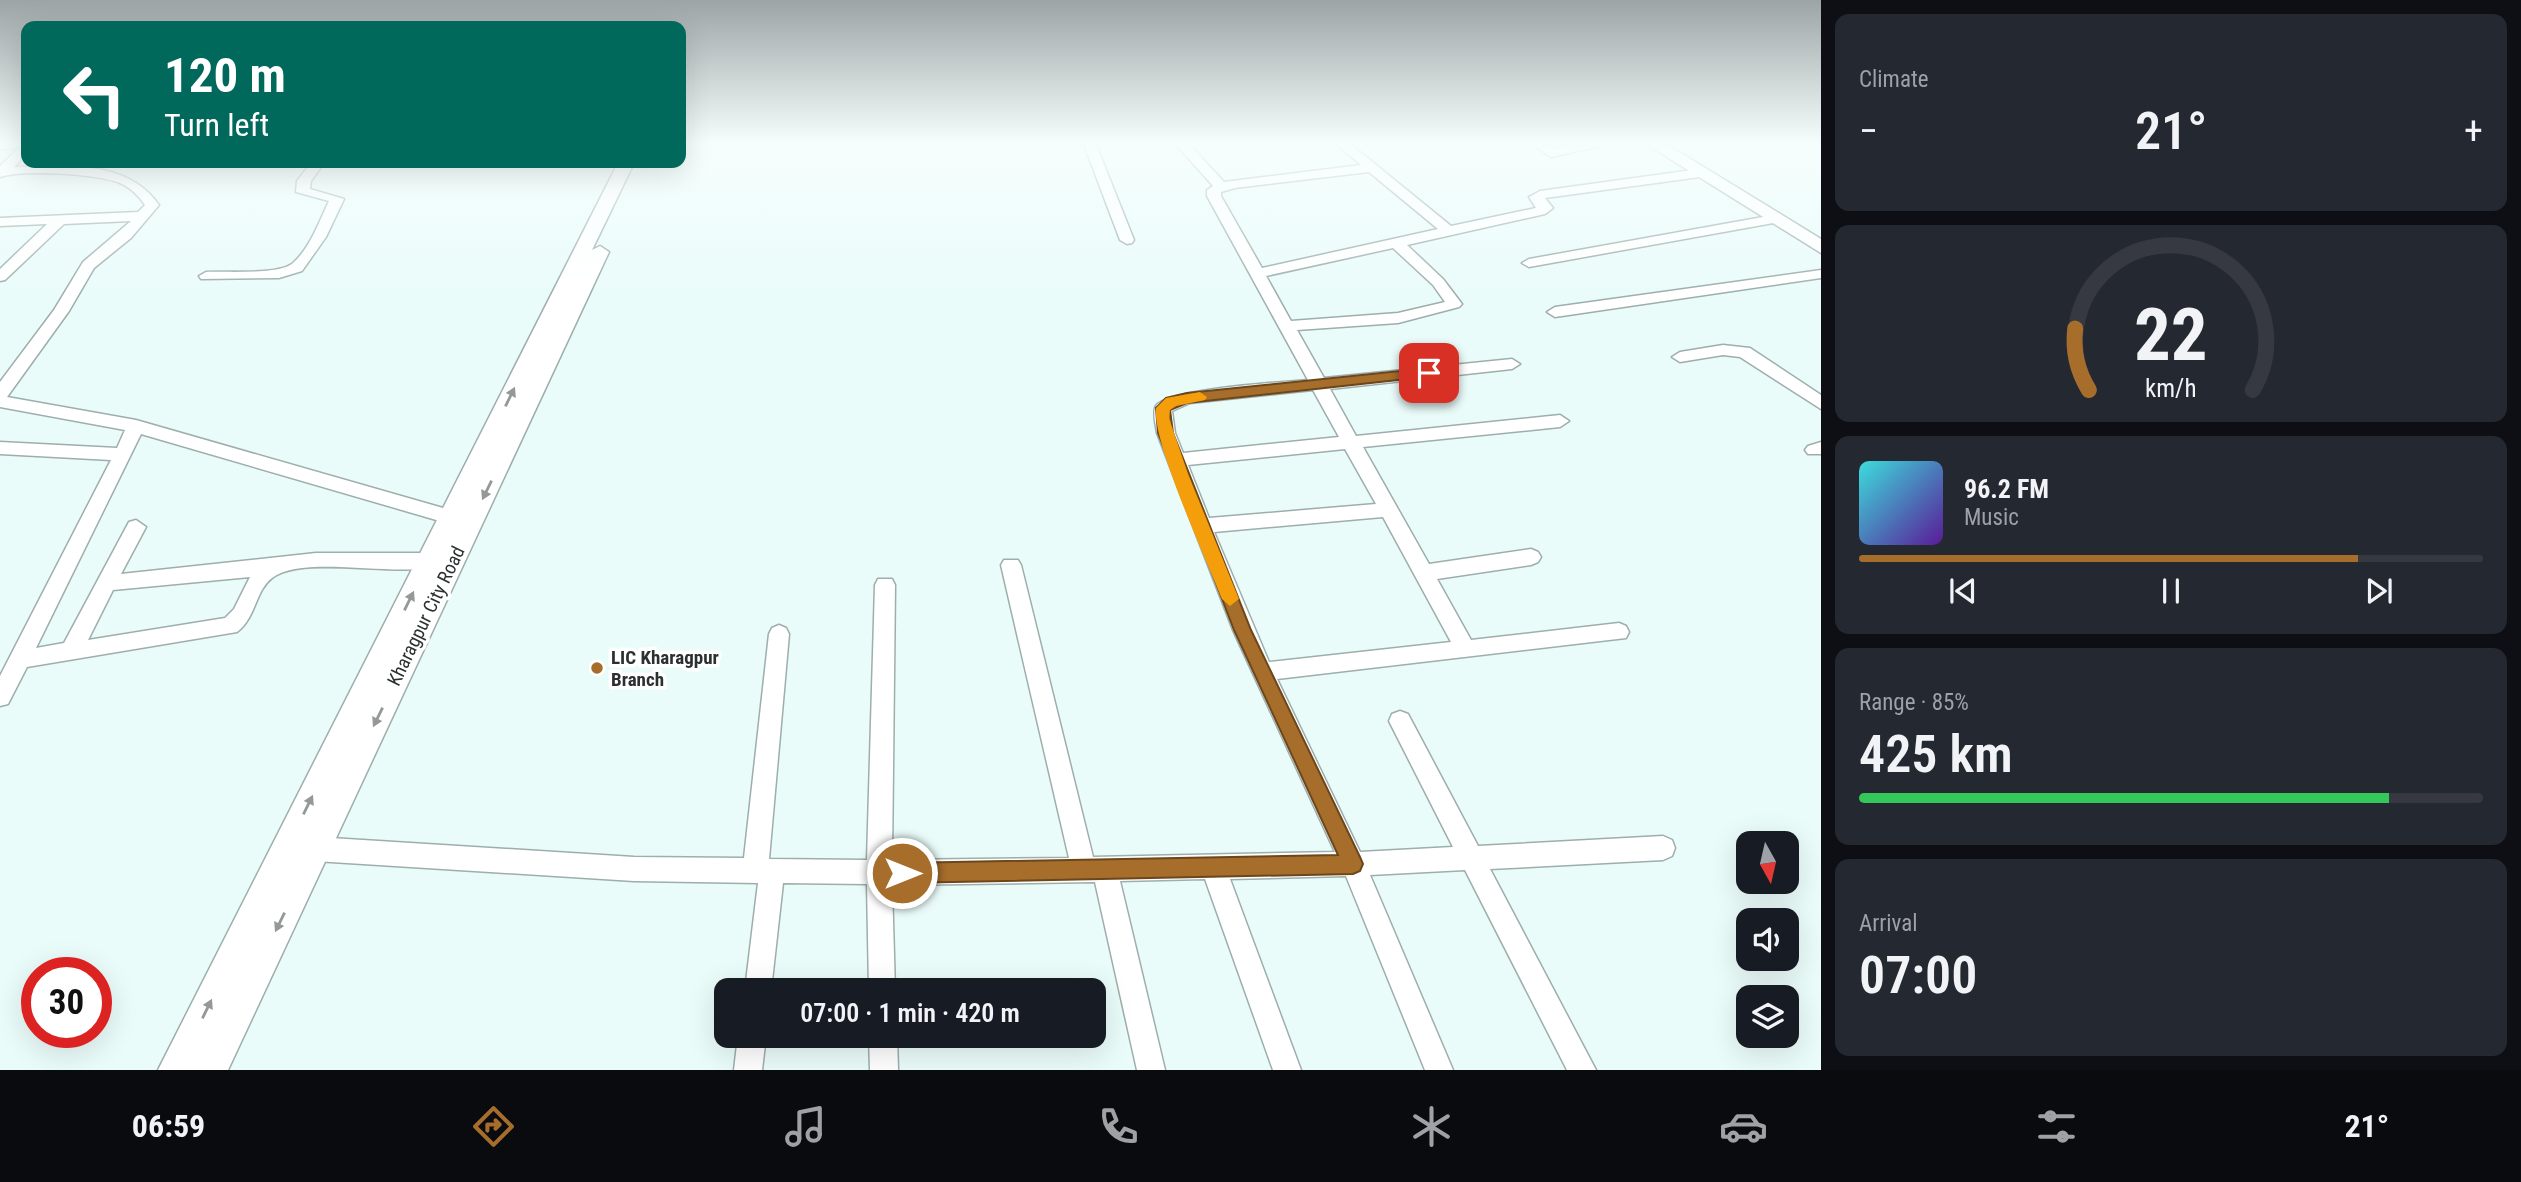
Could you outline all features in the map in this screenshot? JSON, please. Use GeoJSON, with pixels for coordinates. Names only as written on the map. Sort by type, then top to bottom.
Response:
{"type":"FeatureCollection","features":[{"type":"Feature","properties":{"kind":"main road"},"geometry":{"type":"LineString","coordinates":[[176,1070],[612,192]]}},
{"type":"Feature","properties":{"kind":"main road","name":"Kharagpur City Road"},"geometry":{"type":"LineString","coordinates":[[209,1070],[629,192]]}},
{"type":"Feature","properties":{"kind":"main road"},"geometry":{"type":"LineString","coordinates":[[1730,192],[1821,247]]}},
{"type":"Feature","properties":{"kind":"street"},"geometry":{"type":"LineString","coordinates":[[0,394],[61,312],[88,265],[145,216],[152,205],[150,199],[141,192]]}},
{"type":"Feature","properties":{"kind":"street"},"geometry":{"type":"LineString","coordinates":[[206,276],[279,274],[303,262],[338,199],[303,192]]}},
{"type":"Feature","properties":{"kind":"street"},"geometry":{"type":"LineString","coordinates":[[1108,192],[1127,240]]}},
{"type":"Feature","properties":{"kind":"street"},"geometry":{"type":"LineString","coordinates":[[1214,192],[1217,205],[1465,648]]}},
{"type":"Feature","properties":{"kind":"street"},"geometry":{"type":"LineString","coordinates":[[1400,192],[1446,229]]}},
{"type":"Feature","properties":{"kind":"street"},"geometry":{"type":"LineString","coordinates":[[1256,274],[1446,229],[1540,211],[1546,208],[1536,197],[1561,192]]}},
{"type":"Feature","properties":{"kind":"street"},"geometry":{"type":"LineString","coordinates":[[0,222],[145,216]]}},
{"type":"Feature","properties":{"kind":"street"},"geometry":{"type":"LineString","coordinates":[[1529,263],[1774,219]]}},
{"type":"Feature","properties":{"kind":"street"},"geometry":{"type":"LineString","coordinates":[[0,277],[61,220]]}},
{"type":"Feature","properties":{"kind":"street"},"geometry":{"type":"LineString","coordinates":[[1286,326],[1398,318],[1454,304],[1438,282],[1395,242]]}},
{"type":"Feature","properties":{"kind":"street"},"geometry":{"type":"LineString","coordinates":[[1555,312],[1821,274]]}},
{"type":"Feature","properties":{"kind":"street"},"geometry":{"type":"LineString","coordinates":[[1680,357],[1723,350],[1744,352],[1821,403]]}},
{"type":"Feature","properties":{"kind":"street"},"geometry":{"type":"LineString","coordinates":[[1439,1070],[1353,864],[1263,672],[1201,526],[1175,460],[1162,418],[1163,408],[1171,402],[1512,364]]}},
{"type":"Feature","properties":{"kind":"street"},"geometry":{"type":"LineString","coordinates":[[0,401],[136,426],[450,516]]}},
{"type":"Feature","properties":{"kind":"street"},"geometry":{"type":"LineString","coordinates":[[1175,460],[1349,440],[1560,421]]}},
{"type":"Feature","properties":{"kind":"street"},"geometry":{"type":"LineString","coordinates":[[0,696],[80,543],[120,454],[136,426]]}},
{"type":"Feature","properties":{"kind":"street"},"geometry":{"type":"LineString","coordinates":[[0,448],[120,454]]}},
{"type":"Feature","properties":{"kind":"street"},"geometry":{"type":"LineString","coordinates":[[1201,526],[1388,510]]}},
{"type":"Feature","properties":{"kind":"street"},"geometry":{"type":"LineString","coordinates":[[71,651],[136,527]]}},
{"type":"Feature","properties":{"kind":"street"},"geometry":{"type":"LineString","coordinates":[[1423,573],[1531,557]]}},
{"type":"Feature","properties":{"kind":"street"},"geometry":{"type":"LineString","coordinates":[[107,583],[272,567],[302,561],[428,561]]}},
{"type":"Feature","properties":{"kind":"street"},"geometry":{"type":"LineString","coordinates":[[1011,565],[1151,1070]]}},
{"type":"Feature","properties":{"kind":"street"},"geometry":{"type":"LineString","coordinates":[[20,659],[230,626],[238,621],[264,573],[272,567]]}},
{"type":"Feature","properties":{"kind":"street"},"geometry":{"type":"LineString","coordinates":[[882,978],[879,873],[885,585]]}},
{"type":"Feature","properties":{"kind":"street"},"geometry":{"type":"LineString","coordinates":[[1263,672],[1619,632]]}},
{"type":"Feature","properties":{"kind":"street"},"geometry":{"type":"LineString","coordinates":[[759,978],[779,634]]}},
{"type":"Feature","properties":{"kind":"street"},"geometry":{"type":"LineString","coordinates":[[1399,721],[1581,1070]]}},
{"type":"Feature","properties":{"kind":"street"},"geometry":{"type":"LineString","coordinates":[[314,849],[634,869],[879,873],[1353,864],[1473,860],[1662,848]]}},
{"type":"Feature","properties":{"kind":"street"},"geometry":{"type":"LineString","coordinates":[[1213,867],[1287,1070]]}},
{"type":"Feature","properties":{"kind":"street"},"geometry":{"type":"LineString","coordinates":[[748,1070],[751,1048]]}},
{"type":"Feature","properties":{"kind":"street"},"geometry":{"type":"LineString","coordinates":[[883,1048],[884,1070]]}},
{"type":"Feature","properties":{"kind":"slow traffic"},"geometry":{"type":"LineString","coordinates":[[1200,397],[1171,402],[1163,408],[1162,418],[1230,599]]}},
{"type":"Feature","properties":{"kind":"place","name":"LIC Kharagpur Branch"},"geometry":{"type":"Point","coordinates":[597,668]}},
{"type":"Feature","properties":{"kind":"route"},"geometry":{"type":"LineString","coordinates":[[902,873],[1353,864],[1243,630],[1166,433],[1162,418],[1163,408],[1171,402],[1187,398],[1429,373]]}}]}
